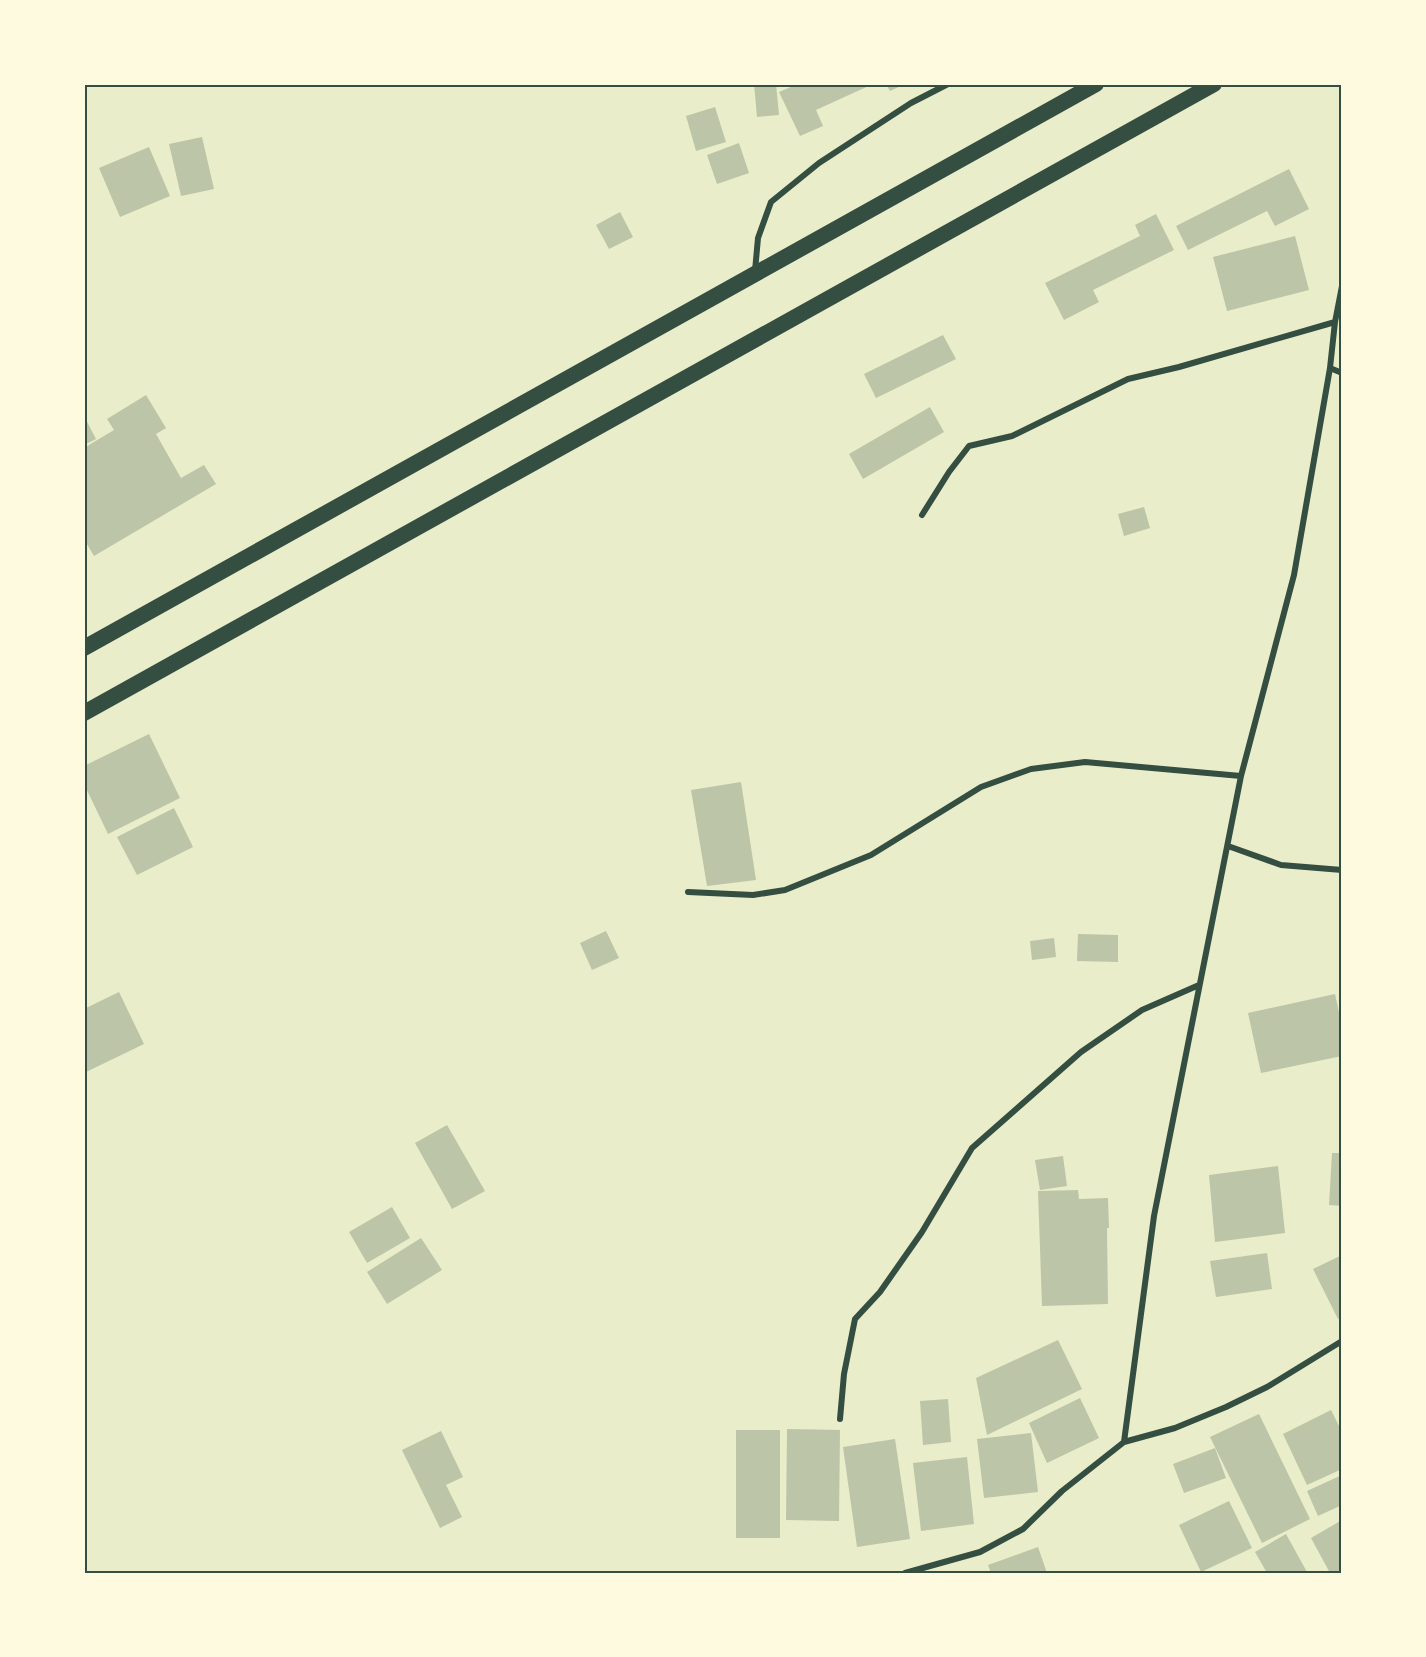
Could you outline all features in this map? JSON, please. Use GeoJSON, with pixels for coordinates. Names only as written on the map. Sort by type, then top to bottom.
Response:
{"type":"FeatureCollection","features":[{"type":"Feature","properties":{"kind":"highway"},"geometry":{"type":"LineString","coordinates":[[84,648],[1096,84]]}},
{"type":"Feature","properties":{"kind":"highway"},"geometry":{"type":"LineString","coordinates":[[84,712],[1214,84]]}},
{"type":"Feature","properties":{"kind":"street"},"geometry":{"type":"LineString","coordinates":[[755,274],[758,238],[771,202],[828,157],[911,103],[948,84]]}},
{"type":"Feature","properties":{"kind":"street"},"geometry":{"type":"LineString","coordinates":[[1124,1442],[1154,1216],[1241,776],[1294,575],[1342,286]]}},
{"type":"Feature","properties":{"kind":"street"},"geometry":{"type":"LineString","coordinates":[[922,515],[949,472],[969,446],[1011,435],[1128,379],[1179,367],[1335,322]]}},
{"type":"Feature","properties":{"kind":"street"},"geometry":{"type":"LineString","coordinates":[[1330,368],[1342,373]]}},
{"type":"Feature","properties":{"kind":"street"},"geometry":{"type":"LineString","coordinates":[[688,892],[753,895],[785,890],[871,855],[981,787],[1031,769],[1084,762],[1241,776]]}},
{"type":"Feature","properties":{"kind":"street"},"geometry":{"type":"LineString","coordinates":[[1228,846],[1281,865],[1342,870]]}},
{"type":"Feature","properties":{"kind":"street"},"geometry":{"type":"LineString","coordinates":[[840,1419],[844,1374],[855,1320],[880,1292],[922,1232],[972,1148],[1081,1052],[1142,1010],[1198,985]]}},
{"type":"Feature","properties":{"kind":"street"},"geometry":{"type":"LineString","coordinates":[[905,1573],[980,1552],[1023,1529],[1062,1491],[1124,1442],[1175,1428],[1226,1407],[1267,1387],[1342,1341]]}},
{"type":"Feature","properties":{"kind":"building"},"geometry":{"type":"Polygon","coordinates":[[[754,84],[776,84],[779,115],[757,117],[754,84]]]}},
{"type":"Feature","properties":{"kind":"building"},"geometry":{"type":"Polygon","coordinates":[[[798,84],[873,84],[816,110],[823,126],[800,136],[779,92],[798,84]]]}},
{"type":"Feature","properties":{"kind":"building"},"geometry":{"type":"Polygon","coordinates":[[[886,84],[905,84],[890,91],[886,84]]]}},
{"type":"Feature","properties":{"kind":"building"},"geometry":{"type":"Polygon","coordinates":[[[715,107],[726,142],[696,151],[686,116],[715,107]]]}},
{"type":"Feature","properties":{"kind":"building"},"geometry":{"type":"Polygon","coordinates":[[[202,137],[214,189],[181,196],[169,144],[202,137]]]}},
{"type":"Feature","properties":{"kind":"building"},"geometry":{"type":"Polygon","coordinates":[[[739,143],[749,173],[717,184],[707,155],[739,143]]]}},
{"type":"Feature","properties":{"kind":"building"},"geometry":{"type":"Polygon","coordinates":[[[149,147],[170,196],[120,217],[99,168],[149,147]]]}},
{"type":"Feature","properties":{"kind":"building"},"geometry":{"type":"Polygon","coordinates":[[[1289,169],[1309,209],[1275,226],[1267,211],[1188,250],[1176,226],[1289,169]]]}},
{"type":"Feature","properties":{"kind":"building"},"geometry":{"type":"Polygon","coordinates":[[[620,212],[633,237],[609,249],[596,225],[620,212]]]}},
{"type":"Feature","properties":{"kind":"building"},"geometry":{"type":"Polygon","coordinates":[[[1156,214],[1174,250],[1093,290],[1099,302],[1064,320],[1045,283],[1140,236],[1135,225],[1156,214]]]}},
{"type":"Feature","properties":{"kind":"building"},"geometry":{"type":"Polygon","coordinates":[[[1295,236],[1309,290],[1227,311],[1213,257],[1295,236]]]}},
{"type":"Feature","properties":{"kind":"building"},"geometry":{"type":"Polygon","coordinates":[[[943,335],[956,359],[876,398],[864,374],[943,335]]]}},
{"type":"Feature","properties":{"kind":"building"},"geometry":{"type":"Polygon","coordinates":[[[146,395],[166,428],[156,434],[181,478],[204,465],[216,484],[94,556],[84,539],[84,448],[114,430],[107,419],[146,395]]]}},
{"type":"Feature","properties":{"kind":"building"},"geometry":{"type":"Polygon","coordinates":[[[930,407],[944,432],[863,479],[849,454],[930,407]]]}},
{"type":"Feature","properties":{"kind":"building"},"geometry":{"type":"Polygon","coordinates":[[[84,416],[96,439],[84,445],[84,416]]]}},
{"type":"Feature","properties":{"kind":"building"},"geometry":{"type":"Polygon","coordinates":[[[1144,507],[1150,528],[1124,536],[1118,514],[1144,507]]]}},
{"type":"Feature","properties":{"kind":"building"},"geometry":{"type":"Polygon","coordinates":[[[149,734],[180,798],[108,834],[84,784],[84,766],[149,734]]]}},
{"type":"Feature","properties":{"kind":"building"},"geometry":{"type":"Polygon","coordinates":[[[741,782],[756,880],[707,886],[691,790],[741,782]]]}},
{"type":"Feature","properties":{"kind":"building"},"geometry":{"type":"Polygon","coordinates":[[[174,808],[193,847],[137,875],[117,837],[174,808]]]}},
{"type":"Feature","properties":{"kind":"building"},"geometry":{"type":"Polygon","coordinates":[[[606,931],[619,958],[592,970],[580,943],[606,931]]]}},
{"type":"Feature","properties":{"kind":"building"},"geometry":{"type":"Polygon","coordinates":[[[1078,934],[1118,935],[1118,962],[1077,961],[1078,934]]]}},
{"type":"Feature","properties":{"kind":"building"},"geometry":{"type":"Polygon","coordinates":[[[1054,938],[1056,957],[1032,960],[1030,941],[1054,938]]]}},
{"type":"Feature","properties":{"kind":"building"},"geometry":{"type":"Polygon","coordinates":[[[119,992],[144,1044],[84,1073],[84,1009],[119,992]]]}},
{"type":"Feature","properties":{"kind":"building"},"geometry":{"type":"Polygon","coordinates":[[[1335,994],[1342,1026],[1342,1056],[1261,1073],[1248,1013],[1335,994]]]}},
{"type":"Feature","properties":{"kind":"building"},"geometry":{"type":"Polygon","coordinates":[[[447,1125],[485,1191],[452,1209],[415,1143],[447,1125]]]}},
{"type":"Feature","properties":{"kind":"building"},"geometry":{"type":"Polygon","coordinates":[[[1332,1153],[1342,1153],[1342,1206],[1329,1205],[1332,1153]]]}},
{"type":"Feature","properties":{"kind":"building"},"geometry":{"type":"Polygon","coordinates":[[[1063,1156],[1067,1186],[1040,1190],[1035,1160],[1063,1156]]]}},
{"type":"Feature","properties":{"kind":"building"},"geometry":{"type":"Polygon","coordinates":[[[1278,1166],[1285,1233],[1215,1242],[1209,1175],[1278,1166]]]}},
{"type":"Feature","properties":{"kind":"building"},"geometry":{"type":"Polygon","coordinates":[[[1078,1190],[1079,1199],[1108,1198],[1108,1304],[1042,1306],[1038,1191],[1078,1190]]]}},
{"type":"Feature","properties":{"kind":"building"},"geometry":{"type":"Polygon","coordinates":[[[392,1207],[410,1238],[367,1263],[349,1232],[392,1207]]]}},
{"type":"Feature","properties":{"kind":"building"},"geometry":{"type":"Polygon","coordinates":[[[421,1238],[442,1270],[387,1304],[367,1272],[421,1238]]]}},
{"type":"Feature","properties":{"kind":"building"},"geometry":{"type":"Polygon","coordinates":[[[1267,1253],[1272,1289],[1216,1297],[1210,1261],[1267,1253]]]}},
{"type":"Feature","properties":{"kind":"building"},"geometry":{"type":"Polygon","coordinates":[[[1342,1255],[1342,1317],[1338,1319],[1313,1269],[1342,1255]]]}},
{"type":"Feature","properties":{"kind":"building"},"geometry":{"type":"Polygon","coordinates":[[[1058,1340],[1082,1389],[987,1435],[976,1378],[1058,1340]]]}},
{"type":"Feature","properties":{"kind":"building"},"geometry":{"type":"Polygon","coordinates":[[[1080,1398],[1099,1438],[1047,1463],[1029,1423],[1080,1398]]]}},
{"type":"Feature","properties":{"kind":"building"},"geometry":{"type":"Polygon","coordinates":[[[948,1399],[951,1442],[923,1445],[920,1401],[948,1399]]]}},
{"type":"Feature","properties":{"kind":"building"},"geometry":{"type":"Polygon","coordinates":[[[1331,1410],[1342,1432],[1342,1469],[1307,1485],[1283,1434],[1331,1410]]]}},
{"type":"Feature","properties":{"kind":"building"},"geometry":{"type":"Polygon","coordinates":[[[1259,1414],[1310,1519],[1262,1543],[1210,1437],[1259,1414]]]}},
{"type":"Feature","properties":{"kind":"building"},"geometry":{"type":"Polygon","coordinates":[[[787,1429],[840,1430],[839,1521],[786,1520],[787,1429]]]}},
{"type":"Feature","properties":{"kind":"building"},"geometry":{"type":"Polygon","coordinates":[[[736,1430],[780,1430],[780,1538],[736,1538],[736,1430]]]}},
{"type":"Feature","properties":{"kind":"building"},"geometry":{"type":"Polygon","coordinates":[[[441,1431],[463,1477],[446,1485],[462,1517],[440,1528],[402,1450],[441,1431]]]}},
{"type":"Feature","properties":{"kind":"building"},"geometry":{"type":"Polygon","coordinates":[[[1031,1433],[1038,1492],[984,1498],[977,1439],[1031,1433]]]}},
{"type":"Feature","properties":{"kind":"building"},"geometry":{"type":"Polygon","coordinates":[[[895,1439],[910,1539],[857,1547],[843,1447],[895,1439]]]}},
{"type":"Feature","properties":{"kind":"building"},"geometry":{"type":"Polygon","coordinates":[[[1215,1448],[1226,1478],[1184,1493],[1173,1464],[1215,1448]]]}},
{"type":"Feature","properties":{"kind":"building"},"geometry":{"type":"Polygon","coordinates":[[[967,1457],[974,1524],[921,1531],[913,1463],[967,1457]]]}},
{"type":"Feature","properties":{"kind":"building"},"geometry":{"type":"Polygon","coordinates":[[[1342,1475],[1342,1505],[1318,1516],[1307,1491],[1342,1475]]]}},
{"type":"Feature","properties":{"kind":"building"},"geometry":{"type":"Polygon","coordinates":[[[1229,1501],[1252,1548],[1201,1572],[1179,1525],[1229,1501]]]}},
{"type":"Feature","properties":{"kind":"building"},"geometry":{"type":"Polygon","coordinates":[[[1342,1520],[1342,1573],[1330,1573],[1311,1538],[1342,1520]]]}},
{"type":"Feature","properties":{"kind":"building"},"geometry":{"type":"Polygon","coordinates":[[[1286,1534],[1307,1572],[1267,1573],[1255,1552],[1286,1534]]]}},
{"type":"Feature","properties":{"kind":"building"},"geometry":{"type":"Polygon","coordinates":[[[1038,1547],[1047,1573],[991,1573],[988,1565],[1038,1547]]]}}]}
